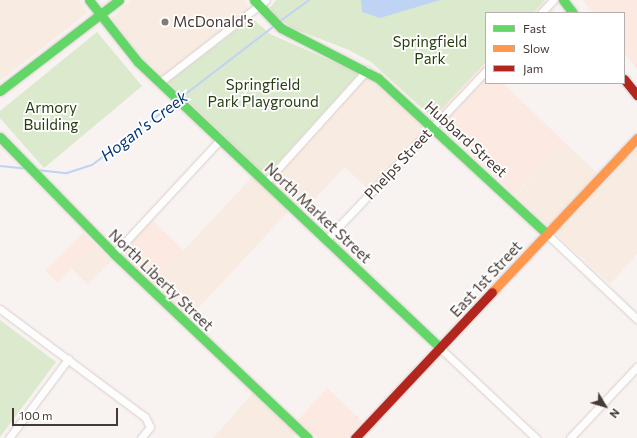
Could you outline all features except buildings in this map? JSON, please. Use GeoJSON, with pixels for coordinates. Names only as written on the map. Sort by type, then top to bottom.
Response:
{"type":"FeatureCollection","features":[{"type":"Feature","properties":{"kind":"street","name":"North Market Street"},"geometry":{"type":"LineString","coordinates":[[89,0],[159,83],[536,438]]}},
{"type":"Feature","properties":{"kind":"street"},"geometry":{"type":"LineString","coordinates":[[0,91],[119,0]]}},
{"type":"Feature","properties":{"kind":"street"},"geometry":{"type":"LineString","coordinates":[[542,12],[553,0]]}},
{"type":"Feature","properties":{"kind":"street"},"geometry":{"type":"LineString","coordinates":[[563,0],[572,12]]}},
{"type":"Feature","properties":{"kind":"street"},"geometry":{"type":"LineString","coordinates":[[159,83],[259,2]]}},
{"type":"Feature","properties":{"kind":"street","name":"Hubbard Street"},"geometry":{"type":"LineString","coordinates":[[259,2],[272,21],[281,28],[368,70],[432,127],[637,319]]}},
{"type":"Feature","properties":{"kind":"street"},"geometry":{"type":"LineString","coordinates":[[265,183],[368,70]]}},
{"type":"Feature","properties":{"kind":"street","name":"Phelps Street"},"geometry":{"type":"LineString","coordinates":[[326,240],[485,72]]}},
{"type":"Feature","properties":{"kind":"street"},"geometry":{"type":"LineString","coordinates":[[625,80],[637,95]]}},
{"type":"Feature","properties":{"kind":"street","name":"North Liberty Street"},"geometry":{"type":"LineString","coordinates":[[0,137],[114,254],[308,438]]}},
{"type":"Feature","properties":{"kind":"street","name":"East 1st Street"},"geometry":{"type":"LineString","coordinates":[[355,438],[637,138]]}},
{"type":"Feature","properties":{"kind":"street"},"geometry":{"type":"LineString","coordinates":[[114,254],[220,140]]}},
{"type":"Feature","properties":{"kind":"street"},"geometry":{"type":"LineString","coordinates":[[0,309],[68,359],[150,424],[141,438]]}},
{"type":"Feature","properties":{"kind":"street"},"geometry":{"type":"LineString","coordinates":[[9,438],[68,359]]}},
{"type":"Feature","properties":{"kind":"street"},"geometry":{"type":"LineString","coordinates":[[570,438],[637,367]]}},
{"type":"Feature","properties":{"kind":"shaded area"},"geometry":{"type":"Polygon","coordinates":[[[0,0],[80,0],[87,13],[0,81],[0,0]]]}},
{"type":"Feature","properties":{"kind":"shaded area"},"geometry":{"type":"Polygon","coordinates":[[[131,0],[245,0],[252,18],[168,82],[140,55],[112,18],[131,0]]]}},
{"type":"Feature","properties":{"kind":"shaded area"},"geometry":{"type":"Polygon","coordinates":[[[545,0],[555,12],[534,12],[545,0]]]}},
{"type":"Feature","properties":{"kind":"shaded area"},"geometry":{"type":"Polygon","coordinates":[[[583,0],[637,0],[637,69],[625,53],[625,12],[593,12],[583,0]]]}},
{"type":"Feature","properties":{"kind":"shaded area"},"geometry":{"type":"Polygon","coordinates":[[[484,64],[485,84],[504,84],[565,143],[515,195],[433,118],[484,64]]]}},
{"type":"Feature","properties":{"kind":"shaded area"},"geometry":{"type":"Polygon","coordinates":[[[359,73],[368,76],[425,129],[368,189],[345,167],[302,212],[266,177],[359,73]]]}},
{"type":"Feature","properties":{"kind":"shaded area"},"geometry":{"type":"Polygon","coordinates":[[[565,143],[597,173],[548,226],[516,196],[565,143]]]}},
{"type":"Feature","properties":{"kind":"shaded area"},"geometry":{"type":"Polygon","coordinates":[[[637,148],[637,254],[610,284],[556,234],[637,148]]]}},
{"type":"Feature","properties":{"kind":"shaded area"},"geometry":{"type":"Polygon","coordinates":[[[253,176],[290,210],[188,319],[151,285],[253,176]]]}},
{"type":"Feature","properties":{"kind":"shaded area"},"geometry":{"type":"Polygon","coordinates":[[[151,219],[184,251],[151,285],[118,253],[151,219]]]}},
{"type":"Feature","properties":{"kind":"shaded area"},"geometry":{"type":"Polygon","coordinates":[[[83,233],[95,245],[58,282],[46,270],[83,233]]]}},
{"type":"Feature","properties":{"kind":"shaded area"},"geometry":{"type":"Polygon","coordinates":[[[95,245],[111,261],[88,285],[72,268],[95,245]]]}},
{"type":"Feature","properties":{"kind":"shaded area"},"geometry":{"type":"Polygon","coordinates":[[[327,388],[362,421],[347,438],[317,438],[298,420],[327,388]]]}},
{"type":"Feature","properties":{"kind":"shaded area"},"geometry":{"type":"Polygon","coordinates":[[[253,393],[296,434],[293,438],[213,438],[253,393]]]}},
{"type":"Feature","properties":{"kind":"green space","name":"Springfield Park"},"geometry":{"type":"Polygon","coordinates":[[[276,0],[545,0],[534,12],[485,12],[485,63],[433,118],[371,62],[349,50],[292,28],[277,17],[270,8],[276,0]]]}},
{"type":"Feature","properties":{"kind":"green space","name":"Springfield Park Playground"},"geometry":{"type":"Polygon","coordinates":[[[252,18],[270,34],[359,73],[266,176],[168,82],[252,18]]]}},
{"type":"Feature","properties":{"kind":"green space","name":"Armory Building"},"geometry":{"type":"Polygon","coordinates":[[[97,32],[142,86],[44,168],[0,118],[0,111],[97,32]]]}},
{"type":"Feature","properties":{"kind":"green space"},"geometry":{"type":"Polygon","coordinates":[[[0,320],[56,362],[0,437],[0,320]]]}},
{"type":"Feature","properties":{"kind":"water"},"geometry":{"type":"Polygon","coordinates":[[[361,0],[440,0],[380,18],[362,12],[361,0]]]}},
{"type":"Feature","properties":{"kind":"waterway","name":"Hogan's Creek"},"geometry":{"type":"LineString","coordinates":[[279,22],[309,0]]}},
{"type":"Feature","properties":{"kind":"waterway","name":"Hogan's Creek"},"geometry":{"type":"LineString","coordinates":[[179,99],[274,26]]}},
{"type":"Feature","properties":{"kind":"waterway","name":"Hogan's Creek"},"geometry":{"type":"LineString","coordinates":[[37,170],[67,173],[92,165],[176,102]]}},
{"type":"Feature","properties":{"kind":"waterway","name":"Hogan's Creek"},"geometry":{"type":"LineString","coordinates":[[0,166],[27,169]]}},
{"type":"Feature","properties":{"kind":"traffic: fast"},"geometry":{"type":"LineString","coordinates":[[89,0],[138,62],[440,348]]}},
{"type":"Feature","properties":{"kind":"traffic: fast"},"geometry":{"type":"LineString","coordinates":[[0,91],[119,0]]}},
{"type":"Feature","properties":{"kind":"traffic: fast"},"geometry":{"type":"LineString","coordinates":[[254,0],[281,28],[378,78],[547,234]]}},
{"type":"Feature","properties":{"kind":"traffic: fast"},"geometry":{"type":"LineString","coordinates":[[563,0],[572,12]]}},
{"type":"Feature","properties":{"kind":"traffic: fast"},"geometry":{"type":"LineString","coordinates":[[0,137],[114,254],[308,438]]}},
{"type":"Feature","properties":{"kind":"traffic: slow"},"geometry":{"type":"LineString","coordinates":[[492,292],[637,138]]}},
{"type":"Feature","properties":{"kind":"traffic: jam"},"geometry":{"type":"LineString","coordinates":[[625,80],[637,95]]}},
{"type":"Feature","properties":{"kind":"traffic: jam"},"geometry":{"type":"LineString","coordinates":[[355,438],[492,292]]}},
{"type":"Feature","properties":{"kind":"place","name":"McDonald's"},"geometry":{"type":"Point","coordinates":[165,22]}}]}
